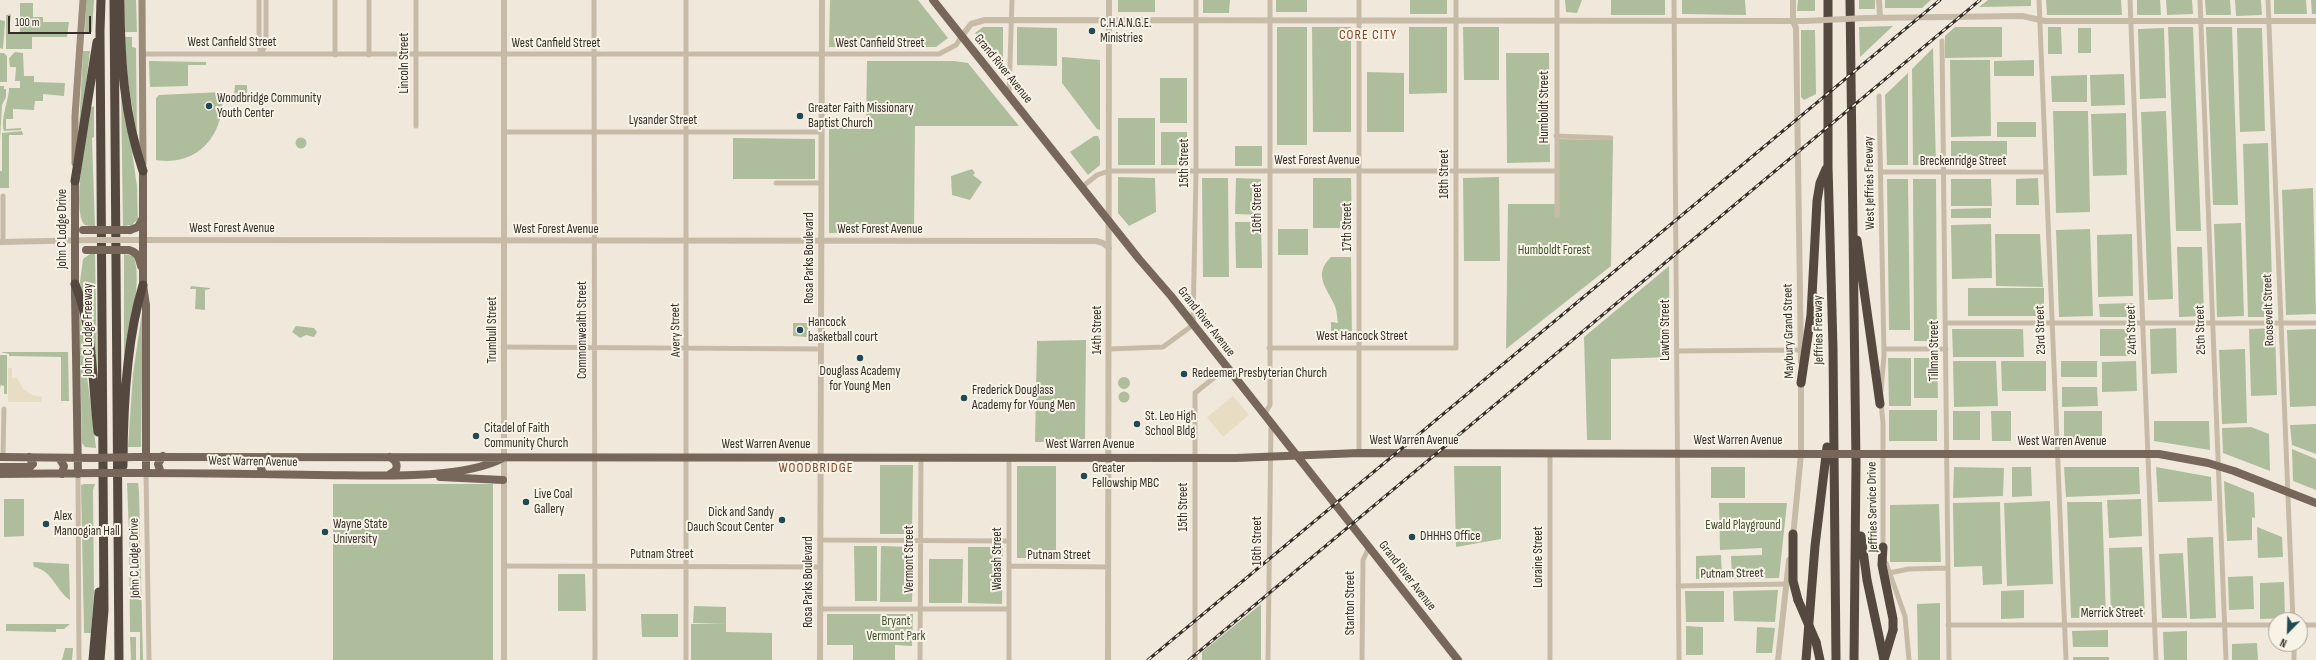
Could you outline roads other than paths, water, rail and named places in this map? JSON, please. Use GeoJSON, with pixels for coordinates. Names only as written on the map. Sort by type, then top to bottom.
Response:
{"type":"FeatureCollection","features":[{"type":"Feature","properties":{"kind":"highway","name":"John C Lodge Freeway"},"geometry":{"type":"LineString","coordinates":[[100,660],[104,610],[102,569],[103,446],[101,0]]}},
{"type":"Feature","properties":{"kind":"highway","name":"John C Lodge Freeway"},"geometry":{"type":"LineString","coordinates":[[114,0],[119,660]]}},
{"type":"Feature","properties":{"kind":"highway"},"geometry":{"type":"LineString","coordinates":[[120,0],[120,39],[123,82],[135,144],[143,171]]}},
{"type":"Feature","properties":{"kind":"highway","name":"Jeffries Freeway"},"geometry":{"type":"LineString","coordinates":[[1828,0],[1828,166],[1833,348],[1832,402],[1836,660]]}},
{"type":"Feature","properties":{"kind":"highway"},"geometry":{"type":"LineString","coordinates":[[1850,0],[1856,463],[1854,660]]}},
{"type":"Feature","properties":{"kind":"highway"},"geometry":{"type":"LineString","coordinates":[[75,181],[94,52],[100,31]]}},
{"type":"Feature","properties":{"kind":"highway"},"geometry":{"type":"LineString","coordinates":[[1801,382],[1811,315],[1817,200],[1820,183],[1828,166]]}},
{"type":"Feature","properties":{"kind":"highway"},"geometry":{"type":"LineString","coordinates":[[1852,213],[1864,280],[1880,404]]}},
{"type":"Feature","properties":{"kind":"highway"},"geometry":{"type":"LineString","coordinates":[[119,604],[124,584],[123,433],[136,306],[143,281]]}},
{"type":"Feature","properties":{"kind":"highway"},"geometry":{"type":"LineString","coordinates":[[75,284],[82,300],[99,443],[103,446]]}},
{"type":"Feature","properties":{"kind":"highway"},"geometry":{"type":"LineString","coordinates":[[1806,660],[1806,642],[1832,402]]}},
{"type":"Feature","properties":{"kind":"highway"},"geometry":{"type":"LineString","coordinates":[[1856,463],[1859,479],[1861,548],[1884,660]]}},
{"type":"Feature","properties":{"kind":"highway"},"geometry":{"type":"LineString","coordinates":[[1793,534],[1793,582],[1798,600],[1816,642],[1820,660]]}},
{"type":"Feature","properties":{"kind":"highway"},"geometry":{"type":"LineString","coordinates":[[1883,547],[1882,565],[1893,619],[1893,630],[1884,660]]}},
{"type":"Feature","properties":{"kind":"highway"},"geometry":{"type":"LineString","coordinates":[[93,660],[99,583],[102,569]]}},
{"type":"Feature","properties":{"kind":"highway"},"geometry":{"type":"LineString","coordinates":[[1801,660],[1806,642]]}},
{"type":"Feature","properties":{"kind":"main road","name":"John C Lodge Drive"},"geometry":{"type":"LineString","coordinates":[[78,474],[75,284],[75,116],[83,0]]}},
{"type":"Feature","properties":{"kind":"main road"},"geometry":{"type":"LineString","coordinates":[[142,0],[143,281]]}},
{"type":"Feature","properties":{"kind":"main road","name":"Grand River Avenue"},"geometry":{"type":"LineString","coordinates":[[933,0],[1458,660]]}},
{"type":"Feature","properties":{"kind":"main road"},"geometry":{"type":"LineString","coordinates":[[75,219],[78,227],[83,230],[130,230],[138,227],[143,217]]}},
{"type":"Feature","properties":{"kind":"main road"},"geometry":{"type":"LineString","coordinates":[[75,262],[80,254],[86,250],[128,250],[134,252],[138,257],[143,281]]}},
{"type":"Feature","properties":{"kind":"main road","name":"John C Lodge Drive"},"geometry":{"type":"LineString","coordinates":[[143,281],[146,305],[146,473]]}},
{"type":"Feature","properties":{"kind":"main road","name":"West Warren Avenue"},"geometry":{"type":"LineString","coordinates":[[2,457],[1196,458],[1270,457],[1359,453],[2147,454],[2218,466],[2316,503]]}},
{"type":"Feature","properties":{"kind":"main road"},"geometry":{"type":"LineString","coordinates":[[161,473],[158,464],[164,456]]}},
{"type":"Feature","properties":{"kind":"main road"},"geometry":{"type":"LineString","coordinates":[[0,467],[30,467],[33,464],[29,457]]}},
{"type":"Feature","properties":{"kind":"main road"},"geometry":{"type":"LineString","coordinates":[[264,474],[261,469],[261,464],[268,457]]}},
{"type":"Feature","properties":{"kind":"main road"},"geometry":{"type":"LineString","coordinates":[[390,457],[395,461],[397,466],[394,474],[504,480]]}},
{"type":"Feature","properties":{"kind":"main road","name":"West Warren Avenue"},"geometry":{"type":"LineString","coordinates":[[0,474],[394,474],[458,471],[493,463],[504,457]]}},
{"type":"Feature","properties":{"kind":"main road"},"geometry":{"type":"LineString","coordinates":[[59,458],[64,466],[62,474]]}},
{"type":"Feature","properties":{"kind":"street"},"geometry":{"type":"LineString","coordinates":[[259,0],[259,44],[261,54]]}},
{"type":"Feature","properties":{"kind":"street"},"geometry":{"type":"LineString","coordinates":[[261,54],[266,44],[266,0]]}},
{"type":"Feature","properties":{"kind":"street"},"geometry":{"type":"LineString","coordinates":[[335,0],[335,55]]}},
{"type":"Feature","properties":{"kind":"street"},"geometry":{"type":"LineString","coordinates":[[369,0],[369,55]]}},
{"type":"Feature","properties":{"kind":"street","name":"Lincoln Street"},"geometry":{"type":"LineString","coordinates":[[416,0],[416,126]]}},
{"type":"Feature","properties":{"kind":"street","name":"Trumbull Street"},"geometry":{"type":"LineString","coordinates":[[504,0],[504,660]]}},
{"type":"Feature","properties":{"kind":"street","name":"Commonwealth Street"},"geometry":{"type":"LineString","coordinates":[[594,0],[595,660]]}},
{"type":"Feature","properties":{"kind":"street","name":"Avery Street"},"geometry":{"type":"LineString","coordinates":[[686,0],[686,660]]}},
{"type":"Feature","properties":{"kind":"street","name":"Rosa Parks Boulevard"},"geometry":{"type":"LineString","coordinates":[[820,660],[822,0]]}},
{"type":"Feature","properties":{"kind":"street"},"geometry":{"type":"LineString","coordinates":[[1009,96],[1012,0]]}},
{"type":"Feature","properties":{"kind":"street","name":"14th Street"},"geometry":{"type":"LineString","coordinates":[[1108,660],[1109,0]]}},
{"type":"Feature","properties":{"kind":"street","name":"15th Street"},"geometry":{"type":"LineString","coordinates":[[1193,325],[1196,172],[1196,0]]}},
{"type":"Feature","properties":{"kind":"street","name":"16th Street"},"geometry":{"type":"LineString","coordinates":[[1264,415],[1270,405],[1270,0]]}},
{"type":"Feature","properties":{"kind":"street","name":"17th Street"},"geometry":{"type":"LineString","coordinates":[[1359,0],[1359,453]]}},
{"type":"Feature","properties":{"kind":"street","name":"18th Street"},"geometry":{"type":"LineString","coordinates":[[1456,0],[1456,348]]}},
{"type":"Feature","properties":{"kind":"street","name":"Humboldt Street"},"geometry":{"type":"LineString","coordinates":[[1557,0],[1556,171],[1558,215]]}},
{"type":"Feature","properties":{"kind":"street","name":"Lawton Street"},"geometry":{"type":"LineString","coordinates":[[1674,0],[1677,351],[1676,453],[1679,660]]}},
{"type":"Feature","properties":{"kind":"street","name":"Maybury Grand Street"},"geometry":{"type":"LineString","coordinates":[[1778,660],[1801,454],[1796,28],[1794,21],[1794,0]]}},
{"type":"Feature","properties":{"kind":"street"},"geometry":{"type":"LineString","coordinates":[[1879,0],[1880,18]]}},
{"type":"Feature","properties":{"kind":"street","name":"23rd Street"},"geometry":{"type":"LineString","coordinates":[[2038,0],[2066,660]]}},
{"type":"Feature","properties":{"kind":"street","name":"24th Street"},"geometry":{"type":"LineString","coordinates":[[2130,0],[2156,660]]}},
{"type":"Feature","properties":{"kind":"street","name":"25th Street"},"geometry":{"type":"LineString","coordinates":[[2200,0],[2226,660]]}},
{"type":"Feature","properties":{"kind":"street","name":"Roosevelt Street"},"geometry":{"type":"LineString","coordinates":[[2268,0],[2293,612]]}},
{"type":"Feature","properties":{"kind":"street"},"geometry":{"type":"LineString","coordinates":[[962,36],[969,26],[978,20],[1806,21],[1866,18],[2022,16],[2039,20],[2316,21]]}},
{"type":"Feature","properties":{"kind":"street","name":"West Canfield Street"},"geometry":{"type":"LineString","coordinates":[[142,54],[686,56],[939,54],[956,46],[962,36]]}},
{"type":"Feature","properties":{"kind":"street","name":"Tillman Street"},"geometry":{"type":"LineString","coordinates":[[1942,42],[1946,323],[1948,660]]}},
{"type":"Feature","properties":{"kind":"street","name":"West Jeffries Freeway"},"geometry":{"type":"LineString","coordinates":[[1879,96],[1884,349]]}},
{"type":"Feature","properties":{"kind":"street","name":"Lysander Street"},"geometry":{"type":"LineString","coordinates":[[504,132],[821,132]]}},
{"type":"Feature","properties":{"kind":"street"},"geometry":{"type":"LineString","coordinates":[[1556,136],[1611,138]]}},
{"type":"Feature","properties":{"kind":"street","name":"West Forest Avenue"},"geometry":{"type":"LineString","coordinates":[[1082,187],[1097,175],[1109,171],[1556,171]]}},
{"type":"Feature","properties":{"kind":"street","name":"Breckenridge Street"},"geometry":{"type":"LineString","coordinates":[[1881,172],[2046,172]]}},
{"type":"Feature","properties":{"kind":"street"},"geometry":{"type":"LineString","coordinates":[[776,184],[821,183]]}},
{"type":"Feature","properties":{"kind":"street"},"geometry":{"type":"LineString","coordinates":[[2,242],[4,196]]}},
{"type":"Feature","properties":{"kind":"street","name":"West Forest Avenue"},"geometry":{"type":"LineString","coordinates":[[2,242],[94,240],[1096,241],[1103,243],[1109,248]]}},
{"type":"Feature","properties":{"kind":"street"},"geometry":{"type":"LineString","coordinates":[[1946,323],[2316,323]]}},
{"type":"Feature","properties":{"kind":"street"},"geometry":{"type":"LineString","coordinates":[[1109,349],[1163,347],[1193,325]]}},
{"type":"Feature","properties":{"kind":"street"},"geometry":{"type":"LineString","coordinates":[[503,347],[594,349],[821,349]]}},
{"type":"Feature","properties":{"kind":"street","name":"West Hancock Street"},"geometry":{"type":"LineString","coordinates":[[1269,348],[1456,348]]}},
{"type":"Feature","properties":{"kind":"street"},"geometry":{"type":"LineString","coordinates":[[1884,349],[1946,349]]}},
{"type":"Feature","properties":{"kind":"street","name":"Jeffries Service Drive"},"geometry":{"type":"LineString","coordinates":[[1884,349],[1880,404],[1879,454],[1883,547],[1889,573],[1905,616],[1909,660]]}},
{"type":"Feature","properties":{"kind":"street"},"geometry":{"type":"LineString","coordinates":[[1677,351],[1800,350]]}},
{"type":"Feature","properties":{"kind":"street","name":"15th Street"},"geometry":{"type":"LineString","coordinates":[[1195,660],[1195,394],[1226,368]]}},
{"type":"Feature","properties":{"kind":"street"},"geometry":{"type":"LineString","coordinates":[[2,457],[4,410]]}},
{"type":"Feature","properties":{"kind":"street","name":"16th Street"},"geometry":{"type":"LineString","coordinates":[[1268,660],[1270,423]]}},
{"type":"Feature","properties":{"kind":"street","name":"Loraine Street"},"geometry":{"type":"LineString","coordinates":[[1550,454],[1550,660]]}},
{"type":"Feature","properties":{"kind":"street","name":"Vermont Street"},"geometry":{"type":"LineString","coordinates":[[920,660],[921,457]]}},
{"type":"Feature","properties":{"kind":"street","name":"Wabash Street"},"geometry":{"type":"LineString","coordinates":[[1009,457],[1009,660]]}},
{"type":"Feature","properties":{"kind":"street","name":"John C Lodge Drive"},"geometry":{"type":"LineString","coordinates":[[146,473],[149,660]]}},
{"type":"Feature","properties":{"kind":"street"},"geometry":{"type":"LineString","coordinates":[[78,474],[78,660]]}},
{"type":"Feature","properties":{"kind":"street"},"geometry":{"type":"LineString","coordinates":[[820,540],[1009,541]]}},
{"type":"Feature","properties":{"kind":"street","name":"Stanton Street"},"geometry":{"type":"LineString","coordinates":[[1362,660],[1363,560],[1369,547]]}},
{"type":"Feature","properties":{"kind":"street","name":"Putnam Street"},"geometry":{"type":"LineString","coordinates":[[504,566],[820,567]]}},
{"type":"Feature","properties":{"kind":"street","name":"Putnam Street"},"geometry":{"type":"LineString","coordinates":[[1009,566],[1108,567]]}},
{"type":"Feature","properties":{"kind":"street"},"geometry":{"type":"LineString","coordinates":[[1889,573],[1909,569],[1948,568]]}},
{"type":"Feature","properties":{"kind":"street","name":"Putnam Street"},"geometry":{"type":"LineString","coordinates":[[1678,586],[1786,584]]}},
{"type":"Feature","properties":{"kind":"street"},"geometry":{"type":"LineString","coordinates":[[820,609],[1009,609]]}},
{"type":"Feature","properties":{"kind":"street","name":"Merrick Street"},"geometry":{"type":"LineString","coordinates":[[1948,625],[2268,625]]}},
{"type":"Feature","properties":{"kind":"railway"},"geometry":{"type":"LineString","coordinates":[[1148,660],[1940,0]]}},
{"type":"Feature","properties":{"kind":"railway"},"geometry":{"type":"LineString","coordinates":[[1189,660],[1980,0]]}},
{"type":"Feature","properties":{"kind":"place","name":"C.H.A.N.G.E. Ministries"},"geometry":{"type":"Point","coordinates":[1092,31]}},
{"type":"Feature","properties":{"kind":"place","name":"Woodbridge Community Youth Center"},"geometry":{"type":"Point","coordinates":[209,106]}},
{"type":"Feature","properties":{"kind":"place","name":"Greater Faith Missionary Baptist Church"},"geometry":{"type":"Point","coordinates":[800,116]}},
{"type":"Feature","properties":{"kind":"place","name":"Hancock basketball court"},"geometry":{"type":"Point","coordinates":[800,330]}},
{"type":"Feature","properties":{"kind":"place","name":"Douglass Academy for Young Men"},"geometry":{"type":"Point","coordinates":[860,358]}},
{"type":"Feature","properties":{"kind":"place","name":"Redeemer Presbyterian Church"},"geometry":{"type":"Point","coordinates":[1184,374]}},
{"type":"Feature","properties":{"kind":"place","name":"Frederick Douglass Academy for Young Men"},"geometry":{"type":"Point","coordinates":[964,398]}},
{"type":"Feature","properties":{"kind":"place","name":"St. Leo High School Bldg"},"geometry":{"type":"Point","coordinates":[1137,424]}},
{"type":"Feature","properties":{"kind":"place","name":"Citadel of Faith Community Church"},"geometry":{"type":"Point","coordinates":[476,436]}},
{"type":"Feature","properties":{"kind":"place","name":"Greater Fellowship MBC"},"geometry":{"type":"Point","coordinates":[1084,476]}},
{"type":"Feature","properties":{"kind":"place","name":"Live Coal Gallery"},"geometry":{"type":"Point","coordinates":[526,502]}},
{"type":"Feature","properties":{"kind":"place","name":"Dick and Sandy Dauch Scout Center"},"geometry":{"type":"Point","coordinates":[782,520]}},
{"type":"Feature","properties":{"kind":"place","name":"Alex Manoogian Hall"},"geometry":{"type":"Point","coordinates":[46,524]}},
{"type":"Feature","properties":{"kind":"place","name":"Wayne State University"},"geometry":{"type":"Point","coordinates":[325,532]}},
{"type":"Feature","properties":{"kind":"place","name":"DHHHS Office"},"geometry":{"type":"Point","coordinates":[1412,537]}},
{"type":"Feature","properties":{"kind":"district","name":"CORE CITY"},"geometry":{"type":"Point","coordinates":[1368,35]}},
{"type":"Feature","properties":{"kind":"district","name":"WOODBRIDGE"},"geometry":{"type":"Point","coordinates":[816,468]}},
{"type":"Feature","properties":{"kind":"park label","name":"Humboldt Forest"},"geometry":{"type":"Point","coordinates":[1554,251]}},
{"type":"Feature","properties":{"kind":"park label","name":"Ewald Playground"},"geometry":{"type":"Point","coordinates":[1743,526]}},
{"type":"Feature","properties":{"kind":"park label","name":"Bryant Vermont Park"},"geometry":{"type":"Point","coordinates":[896,630]}}]}
